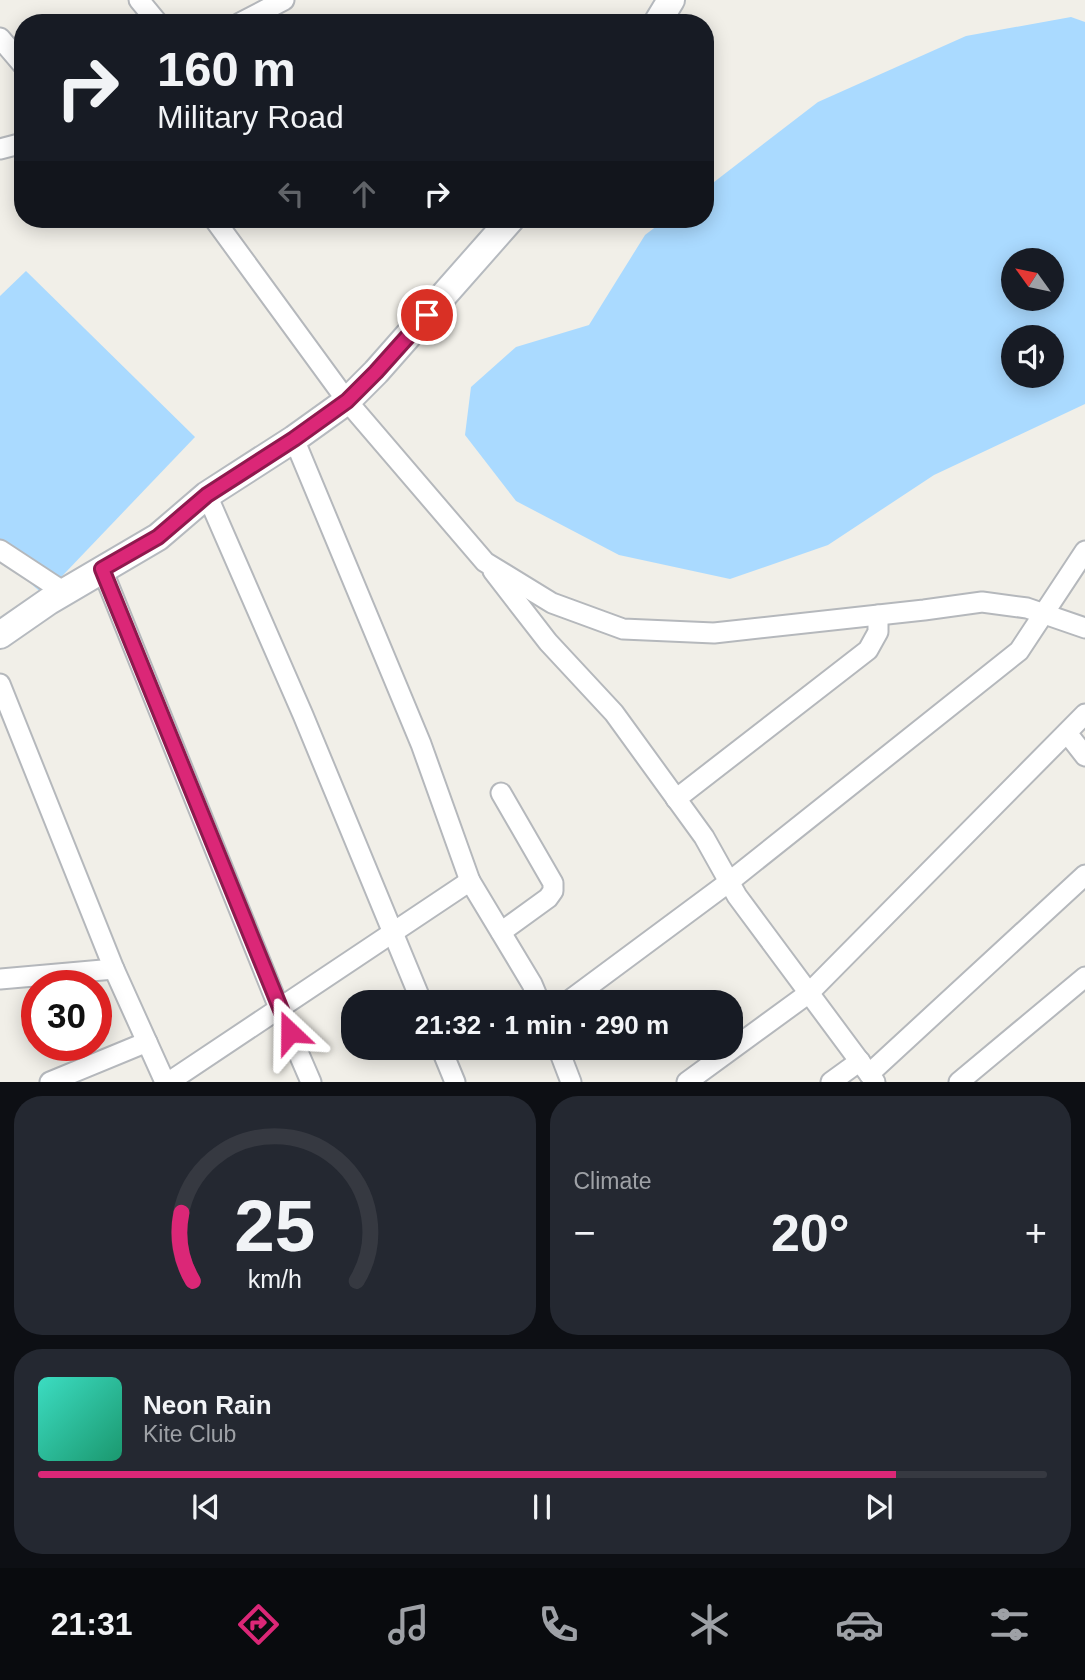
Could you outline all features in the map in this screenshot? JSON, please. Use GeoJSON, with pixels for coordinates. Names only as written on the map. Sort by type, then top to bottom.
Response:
{"type":"FeatureCollection","features":[{"type":"Feature","properties":{"kind":"main road"},"geometry":{"type":"LineString","coordinates":[[0,635],[64,592],[158,537],[207,495],[347,401],[376,372],[503,228]]}},
{"type":"Feature","properties":{"kind":"street"},"geometry":{"type":"LineString","coordinates":[[139,0],[151,14]]}},
{"type":"Feature","properties":{"kind":"street"},"geometry":{"type":"LineString","coordinates":[[258,14],[284,0]]}},
{"type":"Feature","properties":{"kind":"street"},"geometry":{"type":"LineString","coordinates":[[0,38],[14,54]]}},
{"type":"Feature","properties":{"kind":"street"},"geometry":{"type":"LineString","coordinates":[[221,228],[347,401],[485,562],[548,642],[614,713],[704,837],[737,896],[868,1072]]}},
{"type":"Feature","properties":{"kind":"street"},"geometry":{"type":"LineString","coordinates":[[294,439],[421,744],[470,881],[535,990]]}},
{"type":"Feature","properties":{"kind":"street"},"geometry":{"type":"LineString","coordinates":[[207,495],[303,715],[416,990]]}},
{"type":"Feature","properties":{"kind":"street"},"geometry":{"type":"LineString","coordinates":[[0,550],[64,592]]}},
{"type":"Feature","properties":{"kind":"street"},"geometry":{"type":"LineString","coordinates":[[584,990],[729,882],[1018,651],[1085,551]]}},
{"type":"Feature","properties":{"kind":"street"},"geometry":{"type":"LineString","coordinates":[[485,562],[552,603],[623,629],[714,632],[982,602],[1027,608],[1085,628]]}},
{"type":"Feature","properties":{"kind":"street"},"geometry":{"type":"LineString","coordinates":[[102,569],[311,1082]]}},
{"type":"Feature","properties":{"kind":"street"},"geometry":{"type":"LineString","coordinates":[[677,799],[867,650],[878,632],[878,615]]}},
{"type":"Feature","properties":{"kind":"street"},"geometry":{"type":"LineString","coordinates":[[0,684],[114,969],[167,1082],[470,881]]}},
{"type":"Feature","properties":{"kind":"street"},"geometry":{"type":"LineString","coordinates":[[687,1082],[809,993],[1085,714]]}},
{"type":"Feature","properties":{"kind":"street"},"geometry":{"type":"LineString","coordinates":[[1067,733],[1085,756]]}},
{"type":"Feature","properties":{"kind":"street"},"geometry":{"type":"LineString","coordinates":[[501,793],[552,883],[553,891],[548,898],[501,932]]}},
{"type":"Feature","properties":{"kind":"street"},"geometry":{"type":"LineString","coordinates":[[831,1082],[868,1072],[1085,875]]}},
{"type":"Feature","properties":{"kind":"street"},"geometry":{"type":"LineString","coordinates":[[0,979],[114,969]]}},
{"type":"Feature","properties":{"kind":"street"},"geometry":{"type":"LineString","coordinates":[[959,1082],[1085,976]]}},
{"type":"Feature","properties":{"kind":"street"},"geometry":{"type":"LineString","coordinates":[[50,1082],[147,1042]]}},
{"type":"Feature","properties":{"kind":"street"},"geometry":{"type":"LineString","coordinates":[[446,1060],[454,1082]]}},
{"type":"Feature","properties":{"kind":"street"},"geometry":{"type":"LineString","coordinates":[[563,1060],[571,1082]]}},
{"type":"Feature","properties":{"kind":"water"},"geometry":{"type":"Polygon","coordinates":[[[1071,17],[1085,22],[1085,404],[934,475],[828,545],[730,579],[619,555],[516,501],[465,435],[471,387],[516,347],[589,325],[645,235],[654,228],[714,228],[714,182],[818,102],[966,36],[1071,17]]]}},
{"type":"Feature","properties":{"kind":"water"},"geometry":{"type":"Polygon","coordinates":[[[26,271],[195,437],[44,595],[0,557],[0,296],[26,271]]]}},
{"type":"Feature","properties":{"kind":"route"},"geometry":{"type":"LineString","coordinates":[[290,1032],[102,569],[158,537],[207,495],[347,401],[427,315]]}}]}
